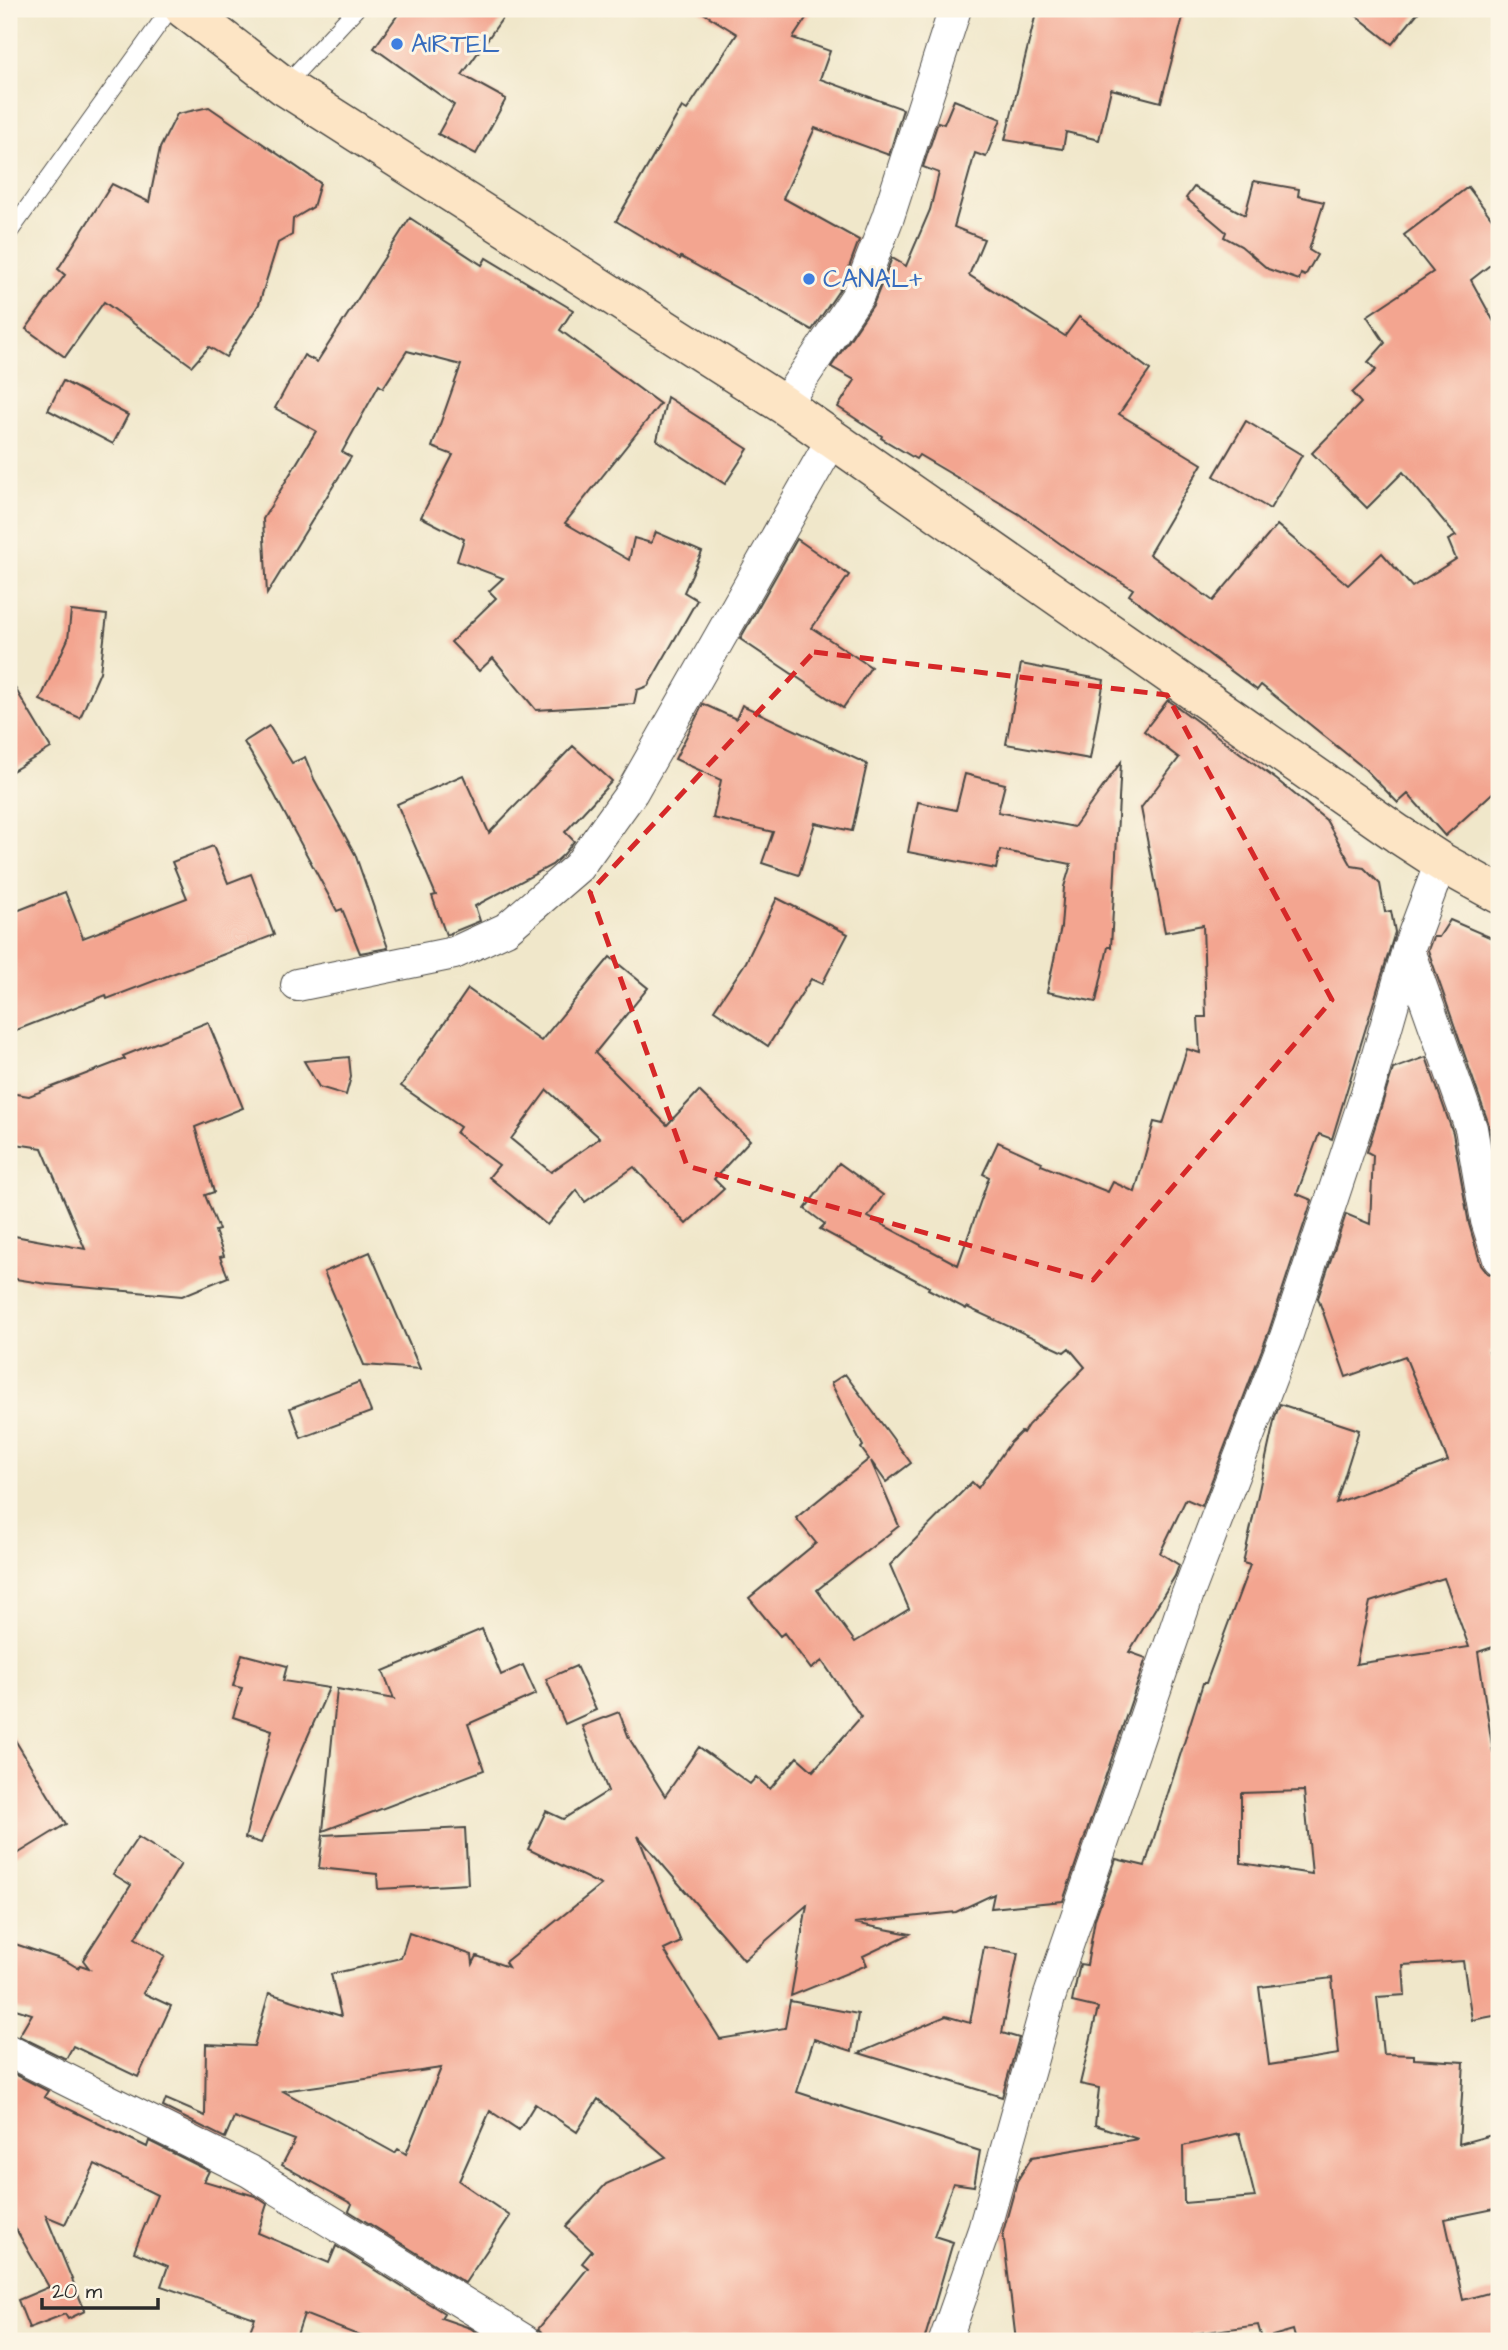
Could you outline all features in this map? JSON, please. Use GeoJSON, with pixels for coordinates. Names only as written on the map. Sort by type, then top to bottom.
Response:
{"type":"FeatureCollection","features":[{"type":"Feature","properties":{"kind":"main road"},"geometry":{"type":"LineString","coordinates":[[184,9],[284,86],[784,405],[1441,862],[1499,894]]}},
{"type":"Feature","properties":{"kind":"street"},"geometry":{"type":"LineString","coordinates":[[784,405],[858,295],[888,218],[955,9]]}},
{"type":"Feature","properties":{"kind":"street"},"geometry":{"type":"LineString","coordinates":[[297,985],[454,953],[506,929],[578,867],[632,792],[832,440]]}},
{"type":"Feature","properties":{"kind":"street"},"geometry":{"type":"LineString","coordinates":[[945,2341],[984,2230],[1049,1998],[1187,1596],[1286,1338],[1368,1090],[1408,950],[1441,862]]}},
{"type":"Feature","properties":{"kind":"street"},"geometry":{"type":"LineString","coordinates":[[1408,950],[1471,1128],[1487,1221],[1499,1259]]}},
{"type":"Feature","properties":{"kind":"street"},"geometry":{"type":"LineString","coordinates":[[9,2051],[249,2171],[524,2341]]}},
{"type":"Feature","properties":{"kind":"lane"},"geometry":{"type":"LineString","coordinates":[[9,233],[170,9]]}},
{"type":"Feature","properties":{"kind":"lane"},"geometry":{"type":"LineString","coordinates":[[284,86],[356,9]]}},
{"type":"Feature","properties":{"kind":"highlighted area"},"geometry":{"type":"Polygon","coordinates":[[[814,652],[1167,695],[1332,1000],[1093,1280],[687,1166],[590,892],[814,652]]]}},
{"type":"Feature","properties":{"kind":"building"},"geometry":{"type":"Polygon","coordinates":[[[402,9],[509,9],[462,75],[506,99],[476,154],[438,134],[454,105],[374,48],[402,9]]]}},
{"type":"Feature","properties":{"kind":"building"},"geometry":{"type":"Polygon","coordinates":[[[697,9],[812,9],[793,38],[830,51],[820,79],[903,109],[889,155],[815,128],[783,198],[859,240],[842,286],[812,330],[681,257],[680,259],[616,221],[682,107],[687,110],[737,34],[697,9]]]}},
{"type":"Feature","properties":{"kind":"building"},"geometry":{"type":"Polygon","coordinates":[[[1037,9],[1185,9],[1161,102],[1111,89],[1099,140],[1066,132],[1063,149],[1005,140],[1037,9]]]}},
{"type":"Feature","properties":{"kind":"building"},"geometry":{"type":"Polygon","coordinates":[[[1348,9],[1421,9],[1392,44],[1348,9]]]}},
{"type":"Feature","properties":{"kind":"building"},"geometry":{"type":"Polygon","coordinates":[[[954,100],[1001,119],[986,157],[975,153],[954,227],[984,239],[969,275],[1065,336],[1079,317],[1150,370],[1119,414],[1202,464],[1149,554],[1213,601],[1277,525],[1348,585],[1382,553],[1412,587],[1456,559],[1448,540],[1456,536],[1403,472],[1367,508],[1312,453],[1361,403],[1352,393],[1376,370],[1368,362],[1385,343],[1367,316],[1433,272],[1404,235],[1468,187],[1499,228],[1499,258],[1471,280],[1499,331],[1499,787],[1445,836],[1408,794],[1398,803],[1365,769],[1261,685],[1257,690],[1129,595],[1133,589],[1069,550],[1019,514],[919,455],[916,459],[838,407],[855,380],[831,367],[873,305],[892,258],[906,266],[930,210],[939,173],[923,167],[938,122],[944,124],[954,100]]]}},
{"type":"Feature","properties":{"kind":"building"},"geometry":{"type":"Polygon","coordinates":[[[209,107],[320,183],[313,207],[293,219],[292,235],[278,243],[259,304],[226,357],[209,347],[192,366],[104,302],[65,357],[26,329],[65,275],[58,269],[112,184],[149,202],[160,148],[177,114],[209,107]]]}},
{"type":"Feature","properties":{"kind":"building"},"geometry":{"type":"Polygon","coordinates":[[[1254,181],[1299,189],[1298,196],[1324,202],[1309,250],[1317,255],[1305,276],[1301,274],[1299,280],[1268,269],[1241,246],[1224,237],[1226,232],[1186,198],[1194,187],[1245,215],[1254,181]]]}},
{"type":"Feature","properties":{"kind":"building"},"geometry":{"type":"Polygon","coordinates":[[[410,218],[482,265],[486,258],[573,310],[560,330],[660,404],[565,523],[629,560],[634,538],[651,543],[656,532],[702,552],[684,592],[697,600],[648,686],[637,690],[634,704],[536,710],[493,658],[479,671],[451,642],[496,598],[489,591],[503,578],[457,561],[464,539],[421,517],[453,455],[432,447],[461,365],[407,351],[383,388],[379,385],[342,452],[351,457],[267,594],[263,519],[316,431],[275,408],[304,355],[317,362],[410,218]]]}},
{"type":"Feature","properties":{"kind":"building"},"geometry":{"type":"Polygon","coordinates":[[[63,381],[128,415],[113,444],[48,410],[63,381]]]}},
{"type":"Feature","properties":{"kind":"building"},"geometry":{"type":"Polygon","coordinates":[[[667,397],[748,449],[725,484],[657,440],[667,397]]]}},
{"type":"Feature","properties":{"kind":"building"},"geometry":{"type":"Polygon","coordinates":[[[1246,421],[1302,455],[1270,509],[1214,476],[1246,421]]]}},
{"type":"Feature","properties":{"kind":"building"},"geometry":{"type":"Polygon","coordinates":[[[797,539],[849,575],[812,628],[871,667],[843,708],[740,639],[797,539]]]}},
{"type":"Feature","properties":{"kind":"building"},"geometry":{"type":"Polygon","coordinates":[[[71,611],[107,615],[100,672],[80,718],[40,700],[68,639],[71,611]]]}},
{"type":"Feature","properties":{"kind":"building"},"geometry":{"type":"Polygon","coordinates":[[[1021,664],[1104,680],[1090,759],[1006,744],[1021,664]]]}},
{"type":"Feature","properties":{"kind":"building"},"geometry":{"type":"Polygon","coordinates":[[[9,678],[51,748],[9,773],[9,678]]]}},
{"type":"Feature","properties":{"kind":"building"},"geometry":{"type":"Polygon","coordinates":[[[1168,700],[1277,780],[1326,820],[1352,866],[1364,868],[1380,884],[1385,912],[1391,911],[1395,932],[1332,1139],[1319,1134],[1297,1194],[1312,1200],[1269,1331],[1202,1506],[1186,1499],[1160,1553],[1179,1565],[1129,1652],[1146,1658],[1063,1901],[991,1908],[994,1894],[956,1912],[854,1923],[910,1934],[863,1956],[867,1965],[791,1996],[807,1905],[744,1960],[638,1836],[681,1942],[664,1950],[720,2039],[785,2028],[790,2001],[858,2014],[852,2051],[814,2039],[797,2092],[980,2151],[974,2186],[953,2183],[934,2236],[953,2242],[924,2341],[553,2341],[538,2329],[588,2268],[582,2263],[592,2251],[566,2227],[606,2184],[666,2157],[598,2099],[577,2132],[535,2104],[519,2130],[490,2111],[459,2181],[510,2216],[465,2283],[349,2211],[352,2204],[282,2165],[295,2140],[234,2117],[225,2138],[163,2107],[166,2099],[205,2116],[206,2044],[254,2046],[269,1993],[341,2016],[331,1974],[401,1958],[409,1933],[472,1955],[473,1964],[477,1956],[508,1967],[505,1962],[601,1885],[528,1849],[546,1811],[563,1819],[608,1791],[582,1726],[619,1712],[629,1738],[665,1796],[699,1747],[750,1784],[756,1777],[770,1789],[797,1757],[813,1771],[861,1717],[822,1661],[811,1669],[784,1633],[780,1636],[749,1598],[816,1543],[796,1518],[869,1459],[861,1448],[863,1446],[831,1383],[845,1374],[911,1463],[886,1482],[871,1461],[899,1526],[817,1590],[855,1642],[909,1609],[890,1565],[972,1482],[978,1488],[1010,1443],[1023,1433],[1085,1367],[1069,1348],[1064,1352],[967,1307],[966,1309],[820,1229],[825,1224],[805,1209],[839,1163],[883,1195],[868,1217],[958,1265],[989,1177],[983,1174],[998,1142],[1042,1162],[1041,1165],[1108,1192],[1113,1182],[1135,1192],[1154,1122],[1163,1124],[1187,1049],[1200,1053],[1198,1017],[1206,1017],[1203,925],[1165,932],[1141,808],[1179,758],[1144,731],[1168,700]],[[441,2068],[283,2091],[395,2153],[398,2149],[406,2154],[441,2068]]]}},
{"type":"Feature","properties":{"kind":"building"},"geometry":{"type":"Polygon","coordinates":[[[703,704],[736,719],[742,705],[867,764],[852,831],[815,823],[799,875],[762,863],[773,832],[713,818],[721,780],[675,759],[703,704]]]}},
{"type":"Feature","properties":{"kind":"building"},"geometry":{"type":"Polygon","coordinates":[[[269,726],[292,763],[305,757],[355,854],[388,948],[360,953],[342,909],[337,911],[244,742],[269,726]]]}},
{"type":"Feature","properties":{"kind":"building"},"geometry":{"type":"Polygon","coordinates":[[[573,746],[612,781],[565,832],[574,841],[552,865],[475,906],[480,921],[446,935],[432,896],[436,895],[397,804],[463,775],[489,833],[573,746]]]}},
{"type":"Feature","properties":{"kind":"building"},"geometry":{"type":"Polygon","coordinates":[[[1121,762],[1111,947],[1108,947],[1096,1002],[1047,992],[1061,927],[1064,887],[1071,864],[1000,850],[996,869],[908,852],[918,802],[956,810],[965,774],[1005,784],[998,812],[1074,827],[1121,762]]]}},
{"type":"Feature","properties":{"kind":"building"},"geometry":{"type":"Polygon","coordinates":[[[213,846],[228,883],[251,874],[274,935],[107,999],[106,995],[9,1033],[9,914],[65,892],[83,938],[187,898],[172,862],[213,846]]]}},
{"type":"Feature","properties":{"kind":"building"},"geometry":{"type":"Polygon","coordinates":[[[777,898],[848,934],[822,984],[811,979],[768,1046],[714,1010],[746,962],[777,898]]]}},
{"type":"Feature","properties":{"kind":"building"},"geometry":{"type":"Polygon","coordinates":[[[1450,920],[1492,938],[1499,945],[1499,1184],[1488,1122],[1428,950],[1433,937],[1439,937],[1450,920]]]}},
{"type":"Feature","properties":{"kind":"building"},"geometry":{"type":"Polygon","coordinates":[[[610,957],[648,988],[595,1053],[667,1125],[699,1091],[750,1140],[714,1179],[724,1189],[686,1224],[634,1167],[585,1202],[577,1190],[547,1225],[489,1177],[499,1165],[456,1133],[460,1127],[401,1086],[468,989],[541,1041],[610,957]],[[547,1090],[511,1139],[551,1172],[600,1138],[547,1090]]]}},
{"type":"Feature","properties":{"kind":"building"},"geometry":{"type":"Polygon","coordinates":[[[208,1022],[243,1108],[195,1127],[214,1192],[205,1195],[219,1230],[215,1231],[224,1256],[220,1257],[228,1277],[182,1296],[9,1278],[9,1235],[85,1249],[42,1148],[9,1143],[9,1093],[29,1096],[125,1059],[123,1056],[208,1022]]]}},
{"type":"Feature","properties":{"kind":"building"},"geometry":{"type":"Polygon","coordinates":[[[349,1057],[351,1077],[346,1095],[319,1087],[304,1061],[349,1057]]]}},
{"type":"Feature","properties":{"kind":"building"},"geometry":{"type":"Polygon","coordinates":[[[1426,1057],[1453,1133],[1469,1224],[1481,1265],[1487,1273],[1499,1277],[1499,1349],[1489,1352],[1499,1377],[1499,1645],[1478,1652],[1493,1752],[1499,1752],[1499,2015],[1472,2020],[1463,1961],[1403,1965],[1405,1995],[1377,1997],[1383,2054],[1464,2062],[1459,2144],[1499,2133],[1499,2208],[1445,2219],[1463,2300],[1499,2290],[1499,2341],[1296,2341],[1293,2330],[1262,2339],[1258,2325],[1192,2334],[1193,2341],[1016,2341],[1003,2232],[1017,2181],[1032,2157],[1138,2139],[1095,2125],[1099,2088],[1080,2084],[1098,2008],[1072,2002],[1080,1964],[1087,1965],[1095,1919],[1116,1859],[1145,1866],[1203,1683],[1206,1683],[1250,1565],[1243,1563],[1280,1404],[1359,1430],[1336,1503],[1448,1461],[1405,1356],[1346,1377],[1318,1298],[1346,1214],[1370,1224],[1373,1155],[1367,1152],[1393,1069],[1426,1057]],[[1444,1578],[1370,1602],[1356,1664],[1469,1647],[1444,1578]],[[1304,1791],[1241,1793],[1241,1863],[1312,1874],[1304,1791]],[[1332,1978],[1259,1987],[1269,2065],[1339,2054],[1332,1978]],[[1239,2133],[1183,2146],[1184,2203],[1255,2197],[1239,2133]]]}},
{"type":"Feature","properties":{"kind":"building"},"geometry":{"type":"Polygon","coordinates":[[[370,1252],[420,1369],[364,1365],[324,1272],[370,1252]]]}},
{"type":"Feature","properties":{"kind":"building"},"geometry":{"type":"Polygon","coordinates":[[[359,1382],[371,1412],[301,1438],[290,1408],[359,1382]]]}},
{"type":"Feature","properties":{"kind":"building"},"geometry":{"type":"Polygon","coordinates":[[[482,1629],[501,1675],[523,1665],[536,1694],[468,1724],[484,1770],[323,1831],[337,1689],[394,1699],[383,1671],[482,1629]]]}},
{"type":"Feature","properties":{"kind":"building"},"geometry":{"type":"Polygon","coordinates":[[[242,1654],[287,1666],[283,1681],[329,1688],[261,1843],[245,1838],[272,1730],[233,1717],[242,1688],[233,1686],[242,1654]]]}},
{"type":"Feature","properties":{"kind":"building"},"geometry":{"type":"Polygon","coordinates":[[[576,1666],[596,1710],[565,1724],[546,1679],[576,1666]]]}},
{"type":"Feature","properties":{"kind":"building"},"geometry":{"type":"Polygon","coordinates":[[[9,1730],[66,1824],[9,1859],[9,1730]]]}},
{"type":"Feature","properties":{"kind":"building"},"geometry":{"type":"Polygon","coordinates":[[[465,1828],[468,1884],[378,1889],[377,1874],[319,1868],[323,1835],[465,1828]]]}},
{"type":"Feature","properties":{"kind":"building"},"geometry":{"type":"Polygon","coordinates":[[[138,1837],[181,1864],[135,1938],[165,1956],[143,1993],[171,2006],[138,2077],[73,2046],[66,2059],[19,2036],[32,2014],[9,2007],[9,1942],[66,1961],[78,1968],[80,1965],[89,1968],[83,1960],[131,1885],[113,1874],[138,1837]]]}},
{"type":"Feature","properties":{"kind":"building"},"geometry":{"type":"Polygon","coordinates":[[[984,1947],[1018,1953],[1002,2033],[1019,2038],[1002,2097],[859,2053],[946,2016],[970,2023],[984,1947]]]}},
{"type":"Feature","properties":{"kind":"building"},"geometry":{"type":"Polygon","coordinates":[[[9,2071],[48,2091],[44,2097],[147,2147],[149,2141],[209,2171],[204,2181],[255,2196],[267,2204],[258,2233],[329,2263],[336,2246],[444,2313],[441,2318],[470,2328],[490,2341],[373,2341],[304,2314],[295,2341],[246,2341],[255,2318],[161,2286],[168,2266],[134,2252],[157,2195],[95,2164],[65,2224],[46,2216],[85,2311],[68,2319],[65,2314],[29,2328],[18,2300],[49,2287],[9,2217],[9,2071]]]}},
{"type":"Feature","properties":{"kind":"place","name":"AIRTEL"},"geometry":{"type":"Point","coordinates":[397,44]}},
{"type":"Feature","properties":{"kind":"place","name":"CANAL+"},"geometry":{"type":"Point","coordinates":[809,279]}}]}
